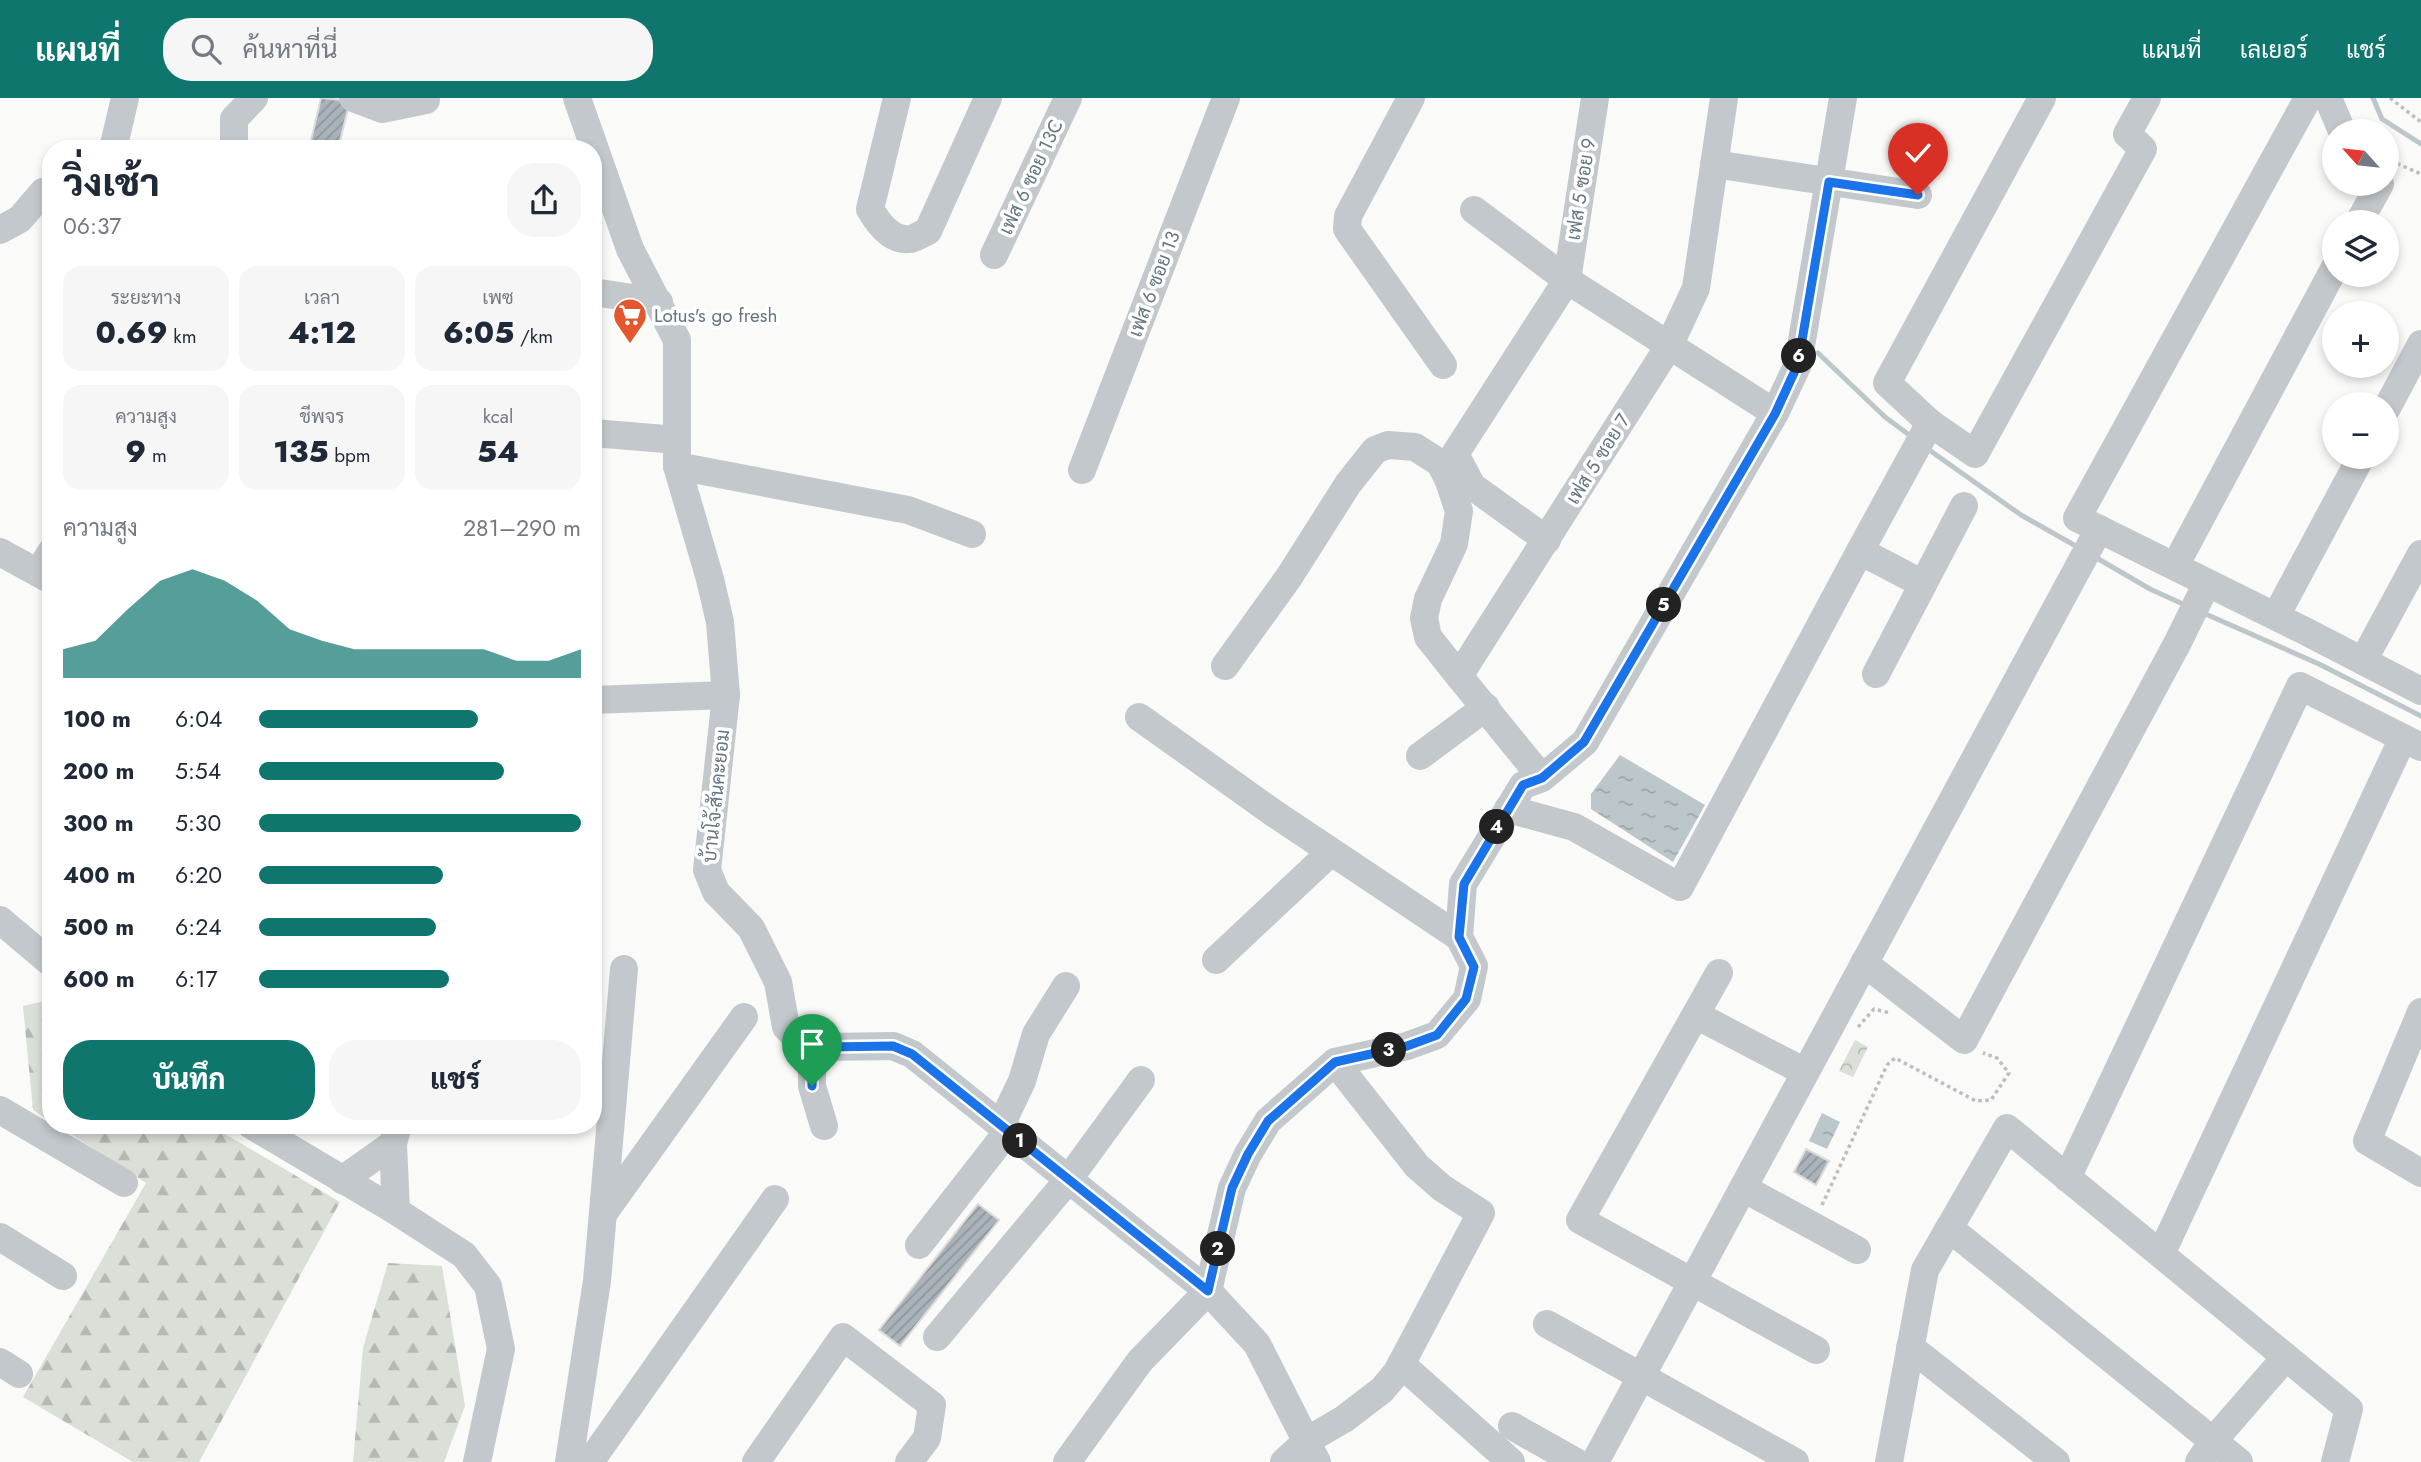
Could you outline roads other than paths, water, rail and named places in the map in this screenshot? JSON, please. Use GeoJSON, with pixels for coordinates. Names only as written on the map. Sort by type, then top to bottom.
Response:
{"type":"FeatureCollection","features":[{"type":"Feature","properties":{"kind":"street"},"geometry":{"type":"LineString","coordinates":[[115,140],[125,98]]}},
{"type":"Feature","properties":{"kind":"street"},"geometry":{"type":"LineString","coordinates":[[234,140],[234,119],[254,98]]}},
{"type":"Feature","properties":{"kind":"street"},"geometry":{"type":"LineString","coordinates":[[353,98],[382,109],[426,100]]}},
{"type":"Feature","properties":{"kind":"street","name":"บ้านโจ้-สันคะยอม"},"geometry":{"type":"LineString","coordinates":[[577,98],[592,140]]}},
{"type":"Feature","properties":{"kind":"street"},"geometry":{"type":"LineString","coordinates":[[897,98],[870,209],[879,225],[891,234],[911,239],[928,231],[988,98]]}},
{"type":"Feature","properties":{"kind":"street","name":"เฟส 6 ซอย 13C"},"geometry":{"type":"LineString","coordinates":[[994,256],[1068,98]]}},
{"type":"Feature","properties":{"kind":"street","name":"เฟส 6 ซอย 13"},"geometry":{"type":"LineString","coordinates":[[1082,470],[1226,98]]}},
{"type":"Feature","properties":{"kind":"street"},"geometry":{"type":"LineString","coordinates":[[1411,98],[1348,216],[1347,229],[1443,365]]}},
{"type":"Feature","properties":{"kind":"street","name":"เฟส 5 ซอย 9"},"geometry":{"type":"LineString","coordinates":[[1567,280],[1595,98]]}},
{"type":"Feature","properties":{"kind":"street","name":"เฟส 5 ซอย 7"},"geometry":{"type":"LineString","coordinates":[[1459,676],[1670,346],[1696,288],[1724,98]]}},
{"type":"Feature","properties":{"kind":"street"},"geometry":{"type":"LineString","coordinates":[[1459,937],[1464,884],[1508,809],[1523,785],[1542,778],[1584,742],[1775,414],[1798,364],[1843,98]]}},
{"type":"Feature","properties":{"kind":"street"},"geometry":{"type":"LineString","coordinates":[[2042,98],[1887,383],[1930,423],[1975,454],[2143,149],[2127,134],[2147,98]]}},
{"type":"Feature","properties":{"kind":"street"},"geometry":{"type":"LineString","coordinates":[[2090,546],[2077,518],[2308,98]]}},
{"type":"Feature","properties":{"kind":"street"},"geometry":{"type":"LineString","coordinates":[[2328,98],[2337,119]]}},
{"type":"Feature","properties":{"kind":"street"},"geometry":{"type":"LineString","coordinates":[[1714,164],[1918,195]]}},
{"type":"Feature","properties":{"kind":"street","name":"บ้านโจ้-สันคะยอม"},"geometry":{"type":"LineString","coordinates":[[602,169],[630,248],[677,340],[677,453],[720,622],[726,695],[707,870],[716,892],[751,928],[778,982],[786,1027],[799,1040],[825,1047],[893,1046],[912,1054],[1208,1291],[1257,1343],[1312,1451]]}},
{"type":"Feature","properties":{"kind":"street"},"geometry":{"type":"LineString","coordinates":[[0,230],[20,219],[42,193]]}},
{"type":"Feature","properties":{"kind":"street"},"geometry":{"type":"LineString","coordinates":[[1474,210],[1567,280],[1775,414]]}},
{"type":"Feature","properties":{"kind":"street"},"geometry":{"type":"LineString","coordinates":[[1547,540],[1472,486],[1455,454],[1567,280]]}},
{"type":"Feature","properties":{"kind":"street"},"geometry":{"type":"LineString","coordinates":[[2175,566],[2324,287]]}},
{"type":"Feature","properties":{"kind":"street"},"geometry":{"type":"LineString","coordinates":[[602,293],[659,302]]}},
{"type":"Feature","properties":{"kind":"street"},"geometry":{"type":"LineString","coordinates":[[2396,392],[2421,344]]}},
{"type":"Feature","properties":{"kind":"street"},"geometry":{"type":"LineString","coordinates":[[1508,809],[1574,827],[1680,887],[1930,423]]}},
{"type":"Feature","properties":{"kind":"street"},"geometry":{"type":"LineString","coordinates":[[602,435],[908,510],[972,534]]}},
{"type":"Feature","properties":{"kind":"street"},"geometry":{"type":"LineString","coordinates":[[1225,666],[1289,577],[1348,484],[1375,450],[1388,445],[1415,447],[1440,463],[1459,511],[1454,544],[1428,599],[1424,618],[1428,637],[1542,778]]}},
{"type":"Feature","properties":{"kind":"street"},"geometry":{"type":"LineString","coordinates":[[2276,616],[2355,469]]}},
{"type":"Feature","properties":{"kind":"street"},"geometry":{"type":"LineString","coordinates":[[1875,674],[1964,506]]}},
{"type":"Feature","properties":{"kind":"street"},"geometry":{"type":"LineString","coordinates":[[2090,546],[2175,566],[2200,599],[2276,616],[2421,691]]}},
{"type":"Feature","properties":{"kind":"street"},"geometry":{"type":"LineString","coordinates":[[1595,1462],[2090,546]]}},
{"type":"Feature","properties":{"kind":"street"},"geometry":{"type":"LineString","coordinates":[[1860,551],[1923,584]]}},
{"type":"Feature","properties":{"kind":"street"},"geometry":{"type":"LineString","coordinates":[[0,552],[42,567]]}},
{"type":"Feature","properties":{"kind":"street"},"geometry":{"type":"LineString","coordinates":[[2363,661],[2421,554]]}},
{"type":"Feature","properties":{"kind":"street"},"geometry":{"type":"LineString","coordinates":[[1864,963],[1965,1040],[2200,599]]}},
{"type":"Feature","properties":{"kind":"street"},"geometry":{"type":"LineString","coordinates":[[2067,1178],[2300,686],[2412,743],[2161,1254]]}},
{"type":"Feature","properties":{"kind":"street"},"geometry":{"type":"LineString","coordinates":[[602,701],[726,695]]}},
{"type":"Feature","properties":{"kind":"street"},"geometry":{"type":"LineString","coordinates":[[1420,756],[1486,707]]}},
{"type":"Feature","properties":{"kind":"street"},"geometry":{"type":"LineString","coordinates":[[1067,1462],[1140,1361],[1208,1291],[1232,1188],[1268,1121],[1335,1062],[1407,1046],[1437,1035],[1466,999],[1474,967],[1459,937],[1331,852],[1139,717]]}},
{"type":"Feature","properties":{"kind":"street"},"geometry":{"type":"LineString","coordinates":[[1216,960],[1331,852]]}},
{"type":"Feature","properties":{"kind":"street"},"geometry":{"type":"LineString","coordinates":[[0,920],[42,955]]}},
{"type":"Feature","properties":{"kind":"street"},"geometry":{"type":"LineString","coordinates":[[569,1462],[597,1281],[624,969]]}},
{"type":"Feature","properties":{"kind":"street"},"geometry":{"type":"LineString","coordinates":[[1719,972],[1580,1220],[1816,1350]]}},
{"type":"Feature","properties":{"kind":"street"},"geometry":{"type":"LineString","coordinates":[[919,1245],[1004,1128],[1036,1034],[1066,986]]}},
{"type":"Feature","properties":{"kind":"street"},"geometry":{"type":"LineString","coordinates":[[2421,1012],[2367,1141],[2421,1172]]}},
{"type":"Feature","properties":{"kind":"street"},"geometry":{"type":"LineString","coordinates":[[1696,1014],[1805,1072]]}},
{"type":"Feature","properties":{"kind":"street"},"geometry":{"type":"LineString","coordinates":[[602,1215],[744,1017]]}},
{"type":"Feature","properties":{"kind":"street"},"geometry":{"type":"LineString","coordinates":[[813,1043],[812,1086],[824,1126]]}},
{"type":"Feature","properties":{"kind":"street"},"geometry":{"type":"LineString","coordinates":[[1284,1462],[1312,1451],[1344,1419],[1382,1390],[1398,1372],[1481,1213],[1442,1188],[1417,1166],[1335,1062]]}},
{"type":"Feature","properties":{"kind":"street"},"geometry":{"type":"LineString","coordinates":[[937,1337],[1068,1180],[1141,1080]]}},
{"type":"Feature","properties":{"kind":"street"},"geometry":{"type":"LineString","coordinates":[[0,1110],[124,1183]]}},
{"type":"Feature","properties":{"kind":"street"},"geometry":{"type":"LineString","coordinates":[[1889,1462],[1924,1270],[2007,1128],[2349,1409],[2335,1462]]}},
{"type":"Feature","properties":{"kind":"street"},"geometry":{"type":"LineString","coordinates":[[266,1134],[396,1211],[464,1255],[488,1286],[501,1349],[477,1462]]}},
{"type":"Feature","properties":{"kind":"street"},"geometry":{"type":"LineString","coordinates":[[342,1180],[395,1135]]}},
{"type":"Feature","properties":{"kind":"street"},"geometry":{"type":"LineString","coordinates":[[395,1135],[396,1211]]}},
{"type":"Feature","properties":{"kind":"street"},"geometry":{"type":"LineString","coordinates":[[1743,1188],[1857,1251]]}},
{"type":"Feature","properties":{"kind":"street"},"geometry":{"type":"LineString","coordinates":[[590,1462],[775,1199]]}},
{"type":"Feature","properties":{"kind":"street"},"geometry":{"type":"LineString","coordinates":[[1949,1228],[2206,1451],[2239,1462]]}},
{"type":"Feature","properties":{"kind":"street"},"geometry":{"type":"LineString","coordinates":[[0,1237],[63,1276]]}},
{"type":"Feature","properties":{"kind":"street"},"geometry":{"type":"LineString","coordinates":[[1547,1324],[1795,1462]]}},
{"type":"Feature","properties":{"kind":"street"},"geometry":{"type":"LineString","coordinates":[[756,1462],[843,1337],[932,1405],[926,1438],[909,1462]]}},
{"type":"Feature","properties":{"kind":"street"},"geometry":{"type":"LineString","coordinates":[[1910,1347],[2056,1462]]}},
{"type":"Feature","properties":{"kind":"street"},"geometry":{"type":"LineString","coordinates":[[2206,1451],[2286,1357]]}},
{"type":"Feature","properties":{"kind":"street"},"geometry":{"type":"LineString","coordinates":[[1401,1364],[1511,1462]]}},
{"type":"Feature","properties":{"kind":"street"},"geometry":{"type":"LineString","coordinates":[[1512,1426],[1576,1462]]}},
{"type":"Feature","properties":{"kind":"water"},"geometry":{"type":"Polygon","coordinates":[[[1620,755],[1705,805],[1673,862],[1591,809],[1591,794],[1620,755]]]}},
{"type":"Feature","properties":{"kind":"water"},"geometry":{"type":"Polygon","coordinates":[[[1822,1113],[1840,1122],[1827,1149],[1809,1141],[1822,1113]]]}},
{"type":"Feature","properties":{"kind":"waterway"},"geometry":{"type":"LineString","coordinates":[[2373,98],[2382,119],[2421,144]]}},
{"type":"Feature","properties":{"kind":"waterway"},"geometry":{"type":"LineString","coordinates":[[1818,353],[1885,417],[1912,437]]}},
{"type":"Feature","properties":{"kind":"waterway"},"geometry":{"type":"LineString","coordinates":[[1925,447],[2021,515],[2081,549]]}},
{"type":"Feature","properties":{"kind":"waterway"},"geometry":{"type":"LineString","coordinates":[[2095,557],[2150,589],[2185,605]]}},
{"type":"Feature","properties":{"kind":"waterway"},"geometry":{"type":"LineString","coordinates":[[2201,612],[2319,664],[2421,716]]}},
{"type":"Feature","properties":{"kind":"place","name":"Lotus's go fresh"},"geometry":{"type":"Point","coordinates":[630,345]}}]}
